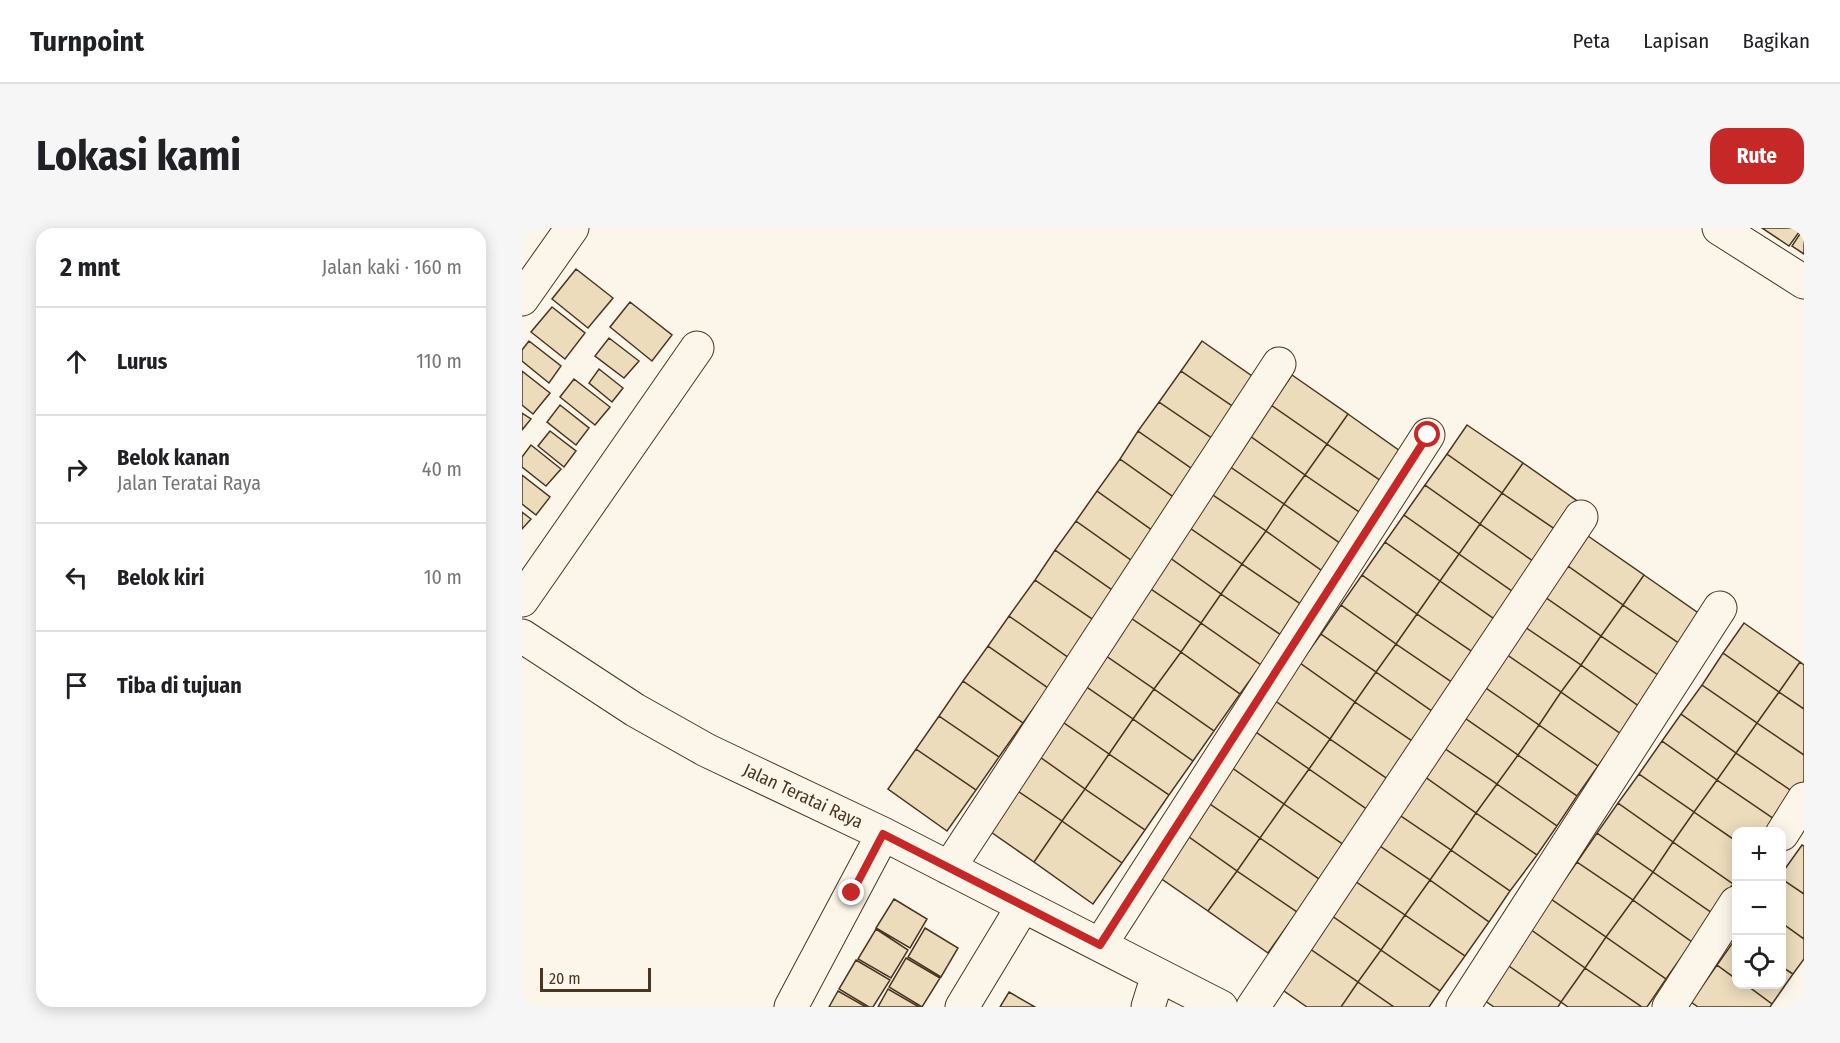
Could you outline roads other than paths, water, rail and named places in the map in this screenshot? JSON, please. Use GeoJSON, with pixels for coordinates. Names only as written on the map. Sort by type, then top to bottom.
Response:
{"type":"FeatureCollection","features":[{"type":"Feature","properties":{"kind":"street"},"geometry":{"type":"LineString","coordinates":[[522,299],[572,228]]}},
{"type":"Feature","properties":{"kind":"street"},"geometry":{"type":"LineString","coordinates":[[1719,228],[1804,282]]}},
{"type":"Feature","properties":{"kind":"street"},"geometry":{"type":"LineString","coordinates":[[522,600],[698,348]]}},
{"type":"Feature","properties":{"kind":"street"},"geometry":{"type":"LineString","coordinates":[[949,868],[1279,364]]}},
{"type":"Feature","properties":{"kind":"street"},"geometry":{"type":"LineString","coordinates":[[1100,945],[1428,435]]}},
{"type":"Feature","properties":{"kind":"street"},"geometry":{"type":"LineString","coordinates":[[1253,1007],[1581,517]]}},
{"type":"Feature","properties":{"kind":"street"},"geometry":{"type":"LineString","coordinates":[[1463,1007],[1720,608]]}},
{"type":"Feature","properties":{"kind":"street","name":"Jalan Teratai Raya"},"geometry":{"type":"LineString","coordinates":[[522,636],[635,710],[706,750],[879,842],[949,868],[1021,912],[1100,945],[1153,992],[1221,1007]]}},
{"type":"Feature","properties":{"kind":"street"},"geometry":{"type":"LineString","coordinates":[[1786,828],[1804,799]]}},
{"type":"Feature","properties":{"kind":"street"},"geometry":{"type":"LineString","coordinates":[[791,1007],[879,842]]}},
{"type":"Feature","properties":{"kind":"street"},"geometry":{"type":"LineString","coordinates":[[1669,1007],[1732,911]]}},
{"type":"Feature","properties":{"kind":"street"},"geometry":{"type":"LineString","coordinates":[[962,1007],[1021,912]]}}]}
